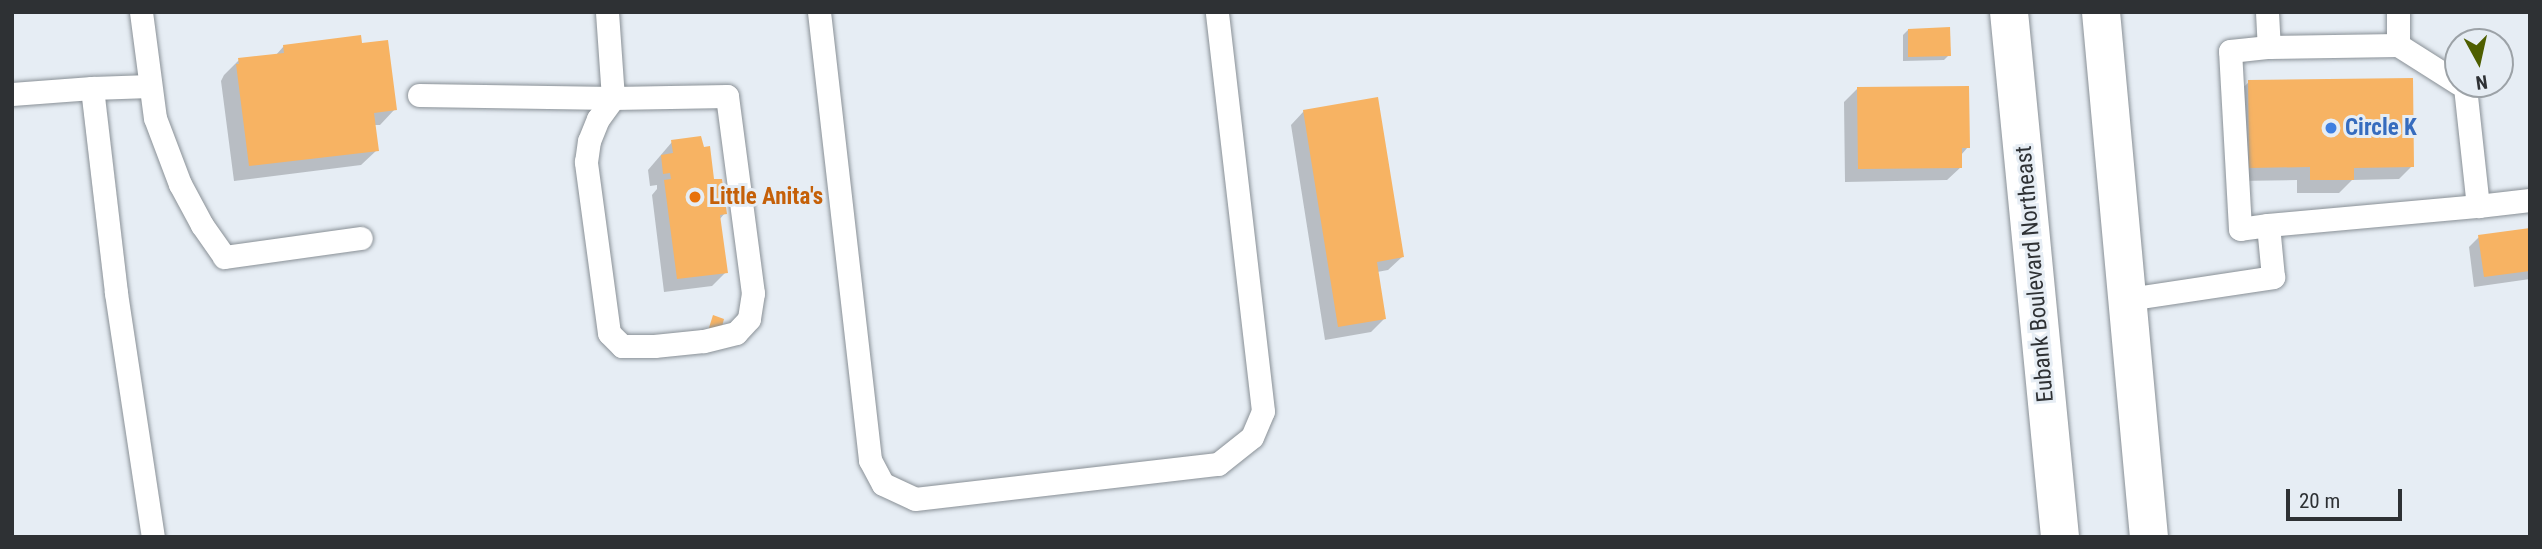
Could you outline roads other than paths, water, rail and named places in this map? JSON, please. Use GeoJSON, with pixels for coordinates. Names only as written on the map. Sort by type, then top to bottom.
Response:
{"type":"FeatureCollection","features":[{"type":"Feature","properties":{"kind":"main road","name":"Eubank Boulevard Northeast"},"geometry":{"type":"LineString","coordinates":[[2009,12],[2060,537]]}},
{"type":"Feature","properties":{"kind":"main road"},"geometry":{"type":"LineString","coordinates":[[2101,12],[2149,537]]}},
{"type":"Feature","properties":{"kind":"lane"},"geometry":{"type":"LineString","coordinates":[[141,12],[155,118],[180,184],[202,225],[224,257],[361,238]]}},
{"type":"Feature","properties":{"kind":"lane"},"geometry":{"type":"LineString","coordinates":[[419,95],[613,98],[727,96],[753,293],[749,319],[736,334],[704,341],[622,346],[609,333],[586,162],[589,141],[598,119],[613,98],[607,12]]}},
{"type":"Feature","properties":{"kind":"lane"},"geometry":{"type":"LineString","coordinates":[[819,12],[870,460],[883,484],[915,499],[1218,464],[1252,437],[1263,411],[1217,12]]}},
{"type":"Feature","properties":{"kind":"lane"},"geometry":{"type":"LineString","coordinates":[[2267,12],[2269,47]]}},
{"type":"Feature","properties":{"kind":"lane"},"geometry":{"type":"LineString","coordinates":[[2398,12],[2398,45]]}},
{"type":"Feature","properties":{"kind":"lane"},"geometry":{"type":"LineString","coordinates":[[2444,74],[2398,45],[2269,47],[2231,51],[2240,229],[2530,200]]}},
{"type":"Feature","properties":{"kind":"lane"},"geometry":{"type":"LineString","coordinates":[[12,94],[150,86]]}},
{"type":"Feature","properties":{"kind":"lane"},"geometry":{"type":"LineString","coordinates":[[92,88],[116,293],[153,537]]}},
{"type":"Feature","properties":{"kind":"lane"},"geometry":{"type":"LineString","coordinates":[[2466,98],[2478,206]]}},
{"type":"Feature","properties":{"kind":"lane"},"geometry":{"type":"LineString","coordinates":[[2128,299],[2273,277],[2268,225]]}},
{"type":"Feature","properties":{"kind":"place","name":"Circle K"},"geometry":{"type":"Point","coordinates":[2331,128]}},
{"type":"Feature","properties":{"kind":"place","name":"Little Anita's"},"geometry":{"type":"Point","coordinates":[695,197]}}]}
